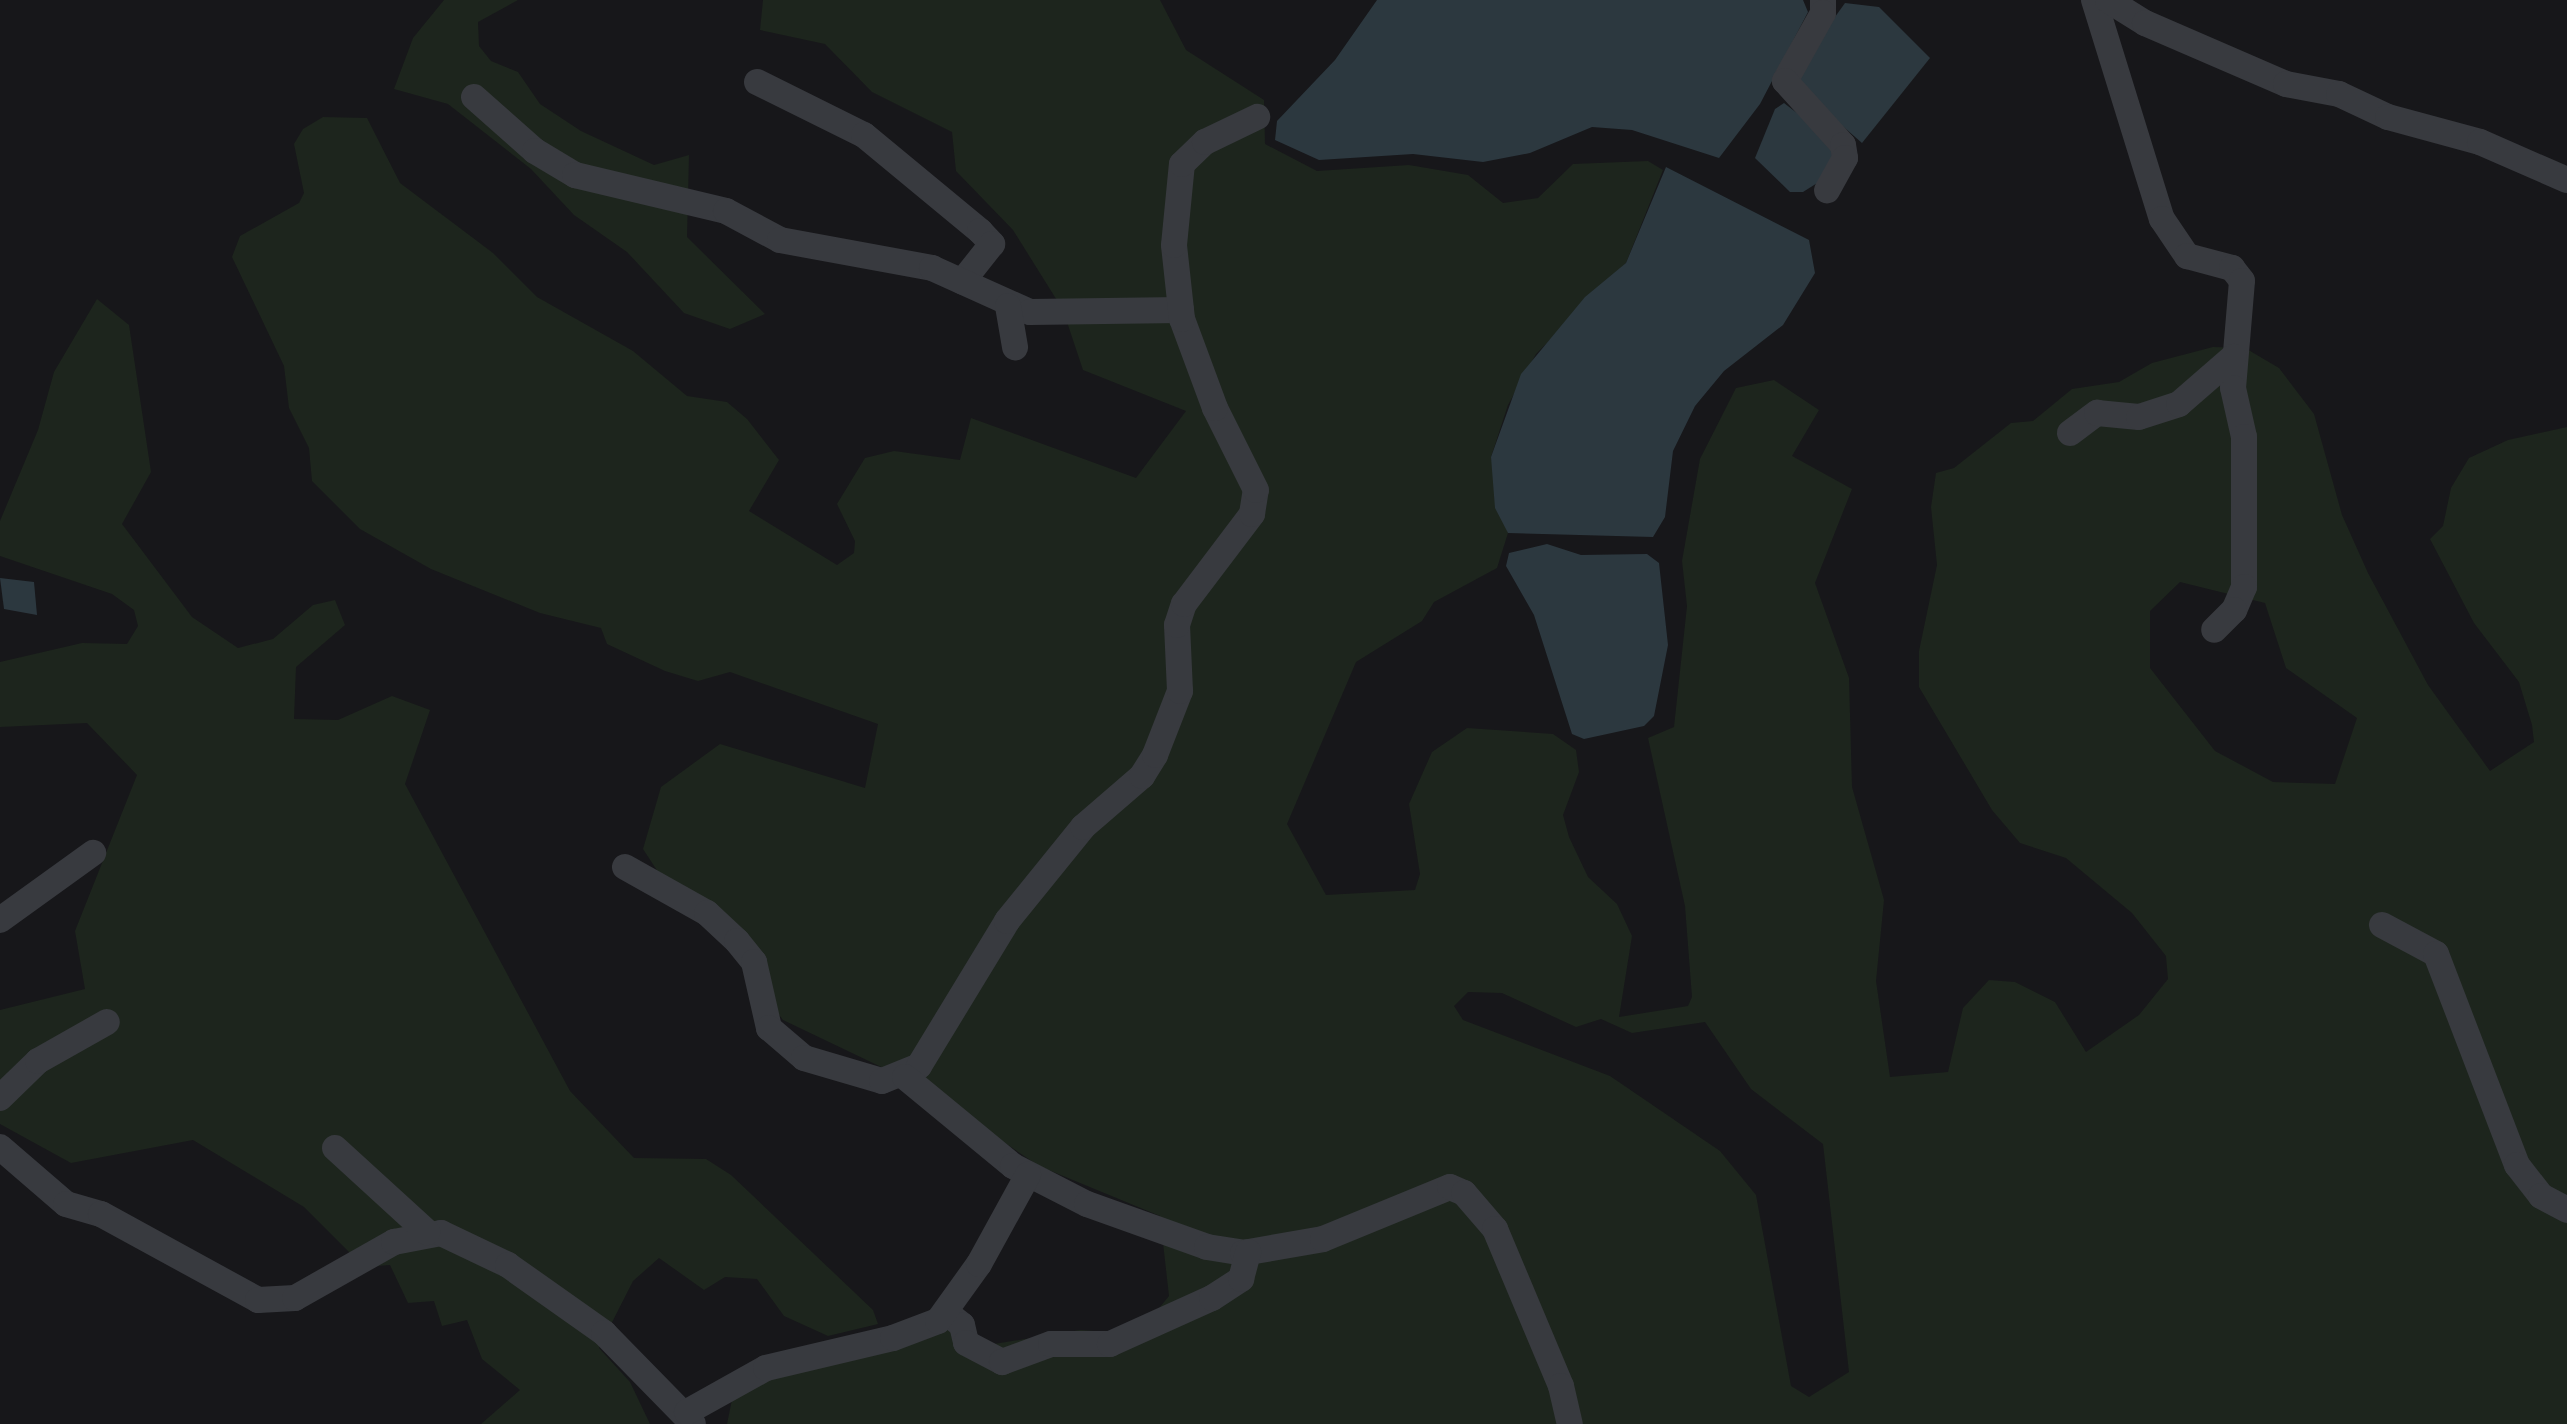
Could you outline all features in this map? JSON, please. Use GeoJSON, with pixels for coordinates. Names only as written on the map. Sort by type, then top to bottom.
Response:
{"type":"FeatureCollection","features":[{"type":"Feature","properties":{"kind":"street"},"geometry":{"type":"LineString","coordinates":[[1823,0],[1823,13],[1785,81],[1843,145],[1845,158],[1827,190]]}},
{"type":"Feature","properties":{"kind":"street"},"geometry":{"type":"LineString","coordinates":[[2094,0],[2162,219],[2187,256],[2240,274],[2233,357],[2244,437],[2244,587],[2234,610],[2214,630]]}},
{"type":"Feature","properties":{"kind":"street"},"geometry":{"type":"LineString","coordinates":[[2108,0],[2145,23],[2286,84],[2339,94],[2388,117],[2480,142],[2567,180]]}},
{"type":"Feature","properties":{"kind":"street"},"geometry":{"type":"LineString","coordinates":[[757,82],[864,135],[980,231],[992,244],[962,282]]}},
{"type":"Feature","properties":{"kind":"street"},"geometry":{"type":"LineString","coordinates":[[474,97],[535,151],[575,175],[726,211],[780,240],[932,268],[1008,306],[1057,313],[1181,310]]}},
{"type":"Feature","properties":{"kind":"street"},"geometry":{"type":"LineString","coordinates":[[625,867],[707,913],[737,941],[754,962],[769,1028],[804,1058],[882,1081],[905,1077],[919,1066],[1007,921],[1057,856],[1155,755],[1180,691],[1177,625],[1184,604],[1252,514],[1256,490],[1215,408],[1181,310],[1174,245],[1182,164],[1205,142],[1257,117]]}},
{"type":"Feature","properties":{"kind":"street"},"geometry":{"type":"LineString","coordinates":[[1008,306],[1015,347]]}},
{"type":"Feature","properties":{"kind":"street"},"geometry":{"type":"LineString","coordinates":[[2070,433],[2097,413],[2139,417],[2168,410],[2233,357]]}},
{"type":"Feature","properties":{"kind":"street"},"geometry":{"type":"LineString","coordinates":[[0,920],[93,853]]}},
{"type":"Feature","properties":{"kind":"street"},"geometry":{"type":"LineString","coordinates":[[2382,925],[2436,954],[2517,1165],[2541,1196],[2567,1210]]}},
{"type":"Feature","properties":{"kind":"street"},"geometry":{"type":"LineString","coordinates":[[0,1098],[38,1061],[107,1022]]}},
{"type":"Feature","properties":{"kind":"street"},"geometry":{"type":"LineString","coordinates":[[905,1077],[1028,1175],[1153,1231],[1248,1252],[1353,1229],[1450,1187],[1464,1193],[1495,1229],[1561,1386],[1570,1424]]}},
{"type":"Feature","properties":{"kind":"street"},"geometry":{"type":"LineString","coordinates":[[0,1147],[66,1204],[101,1214],[258,1300],[295,1298],[394,1242],[427,1232]]}},
{"type":"Feature","properties":{"kind":"street"},"geometry":{"type":"LineString","coordinates":[[335,1148],[427,1232],[508,1265],[604,1333],[690,1418],[766,1368],[893,1338],[947,1313],[1028,1175]]}},
{"type":"Feature","properties":{"kind":"street"},"geometry":{"type":"LineString","coordinates":[[947,1313],[962,1325],[966,1343],[1002,1362],[1051,1344],[1110,1344],[1212,1298],[1241,1279],[1248,1252]]}},
{"type":"Feature","properties":{"kind":"shaded area"},"geometry":{"type":"Polygon","coordinates":[[[444,0],[518,0],[478,22],[479,46],[491,61],[518,72],[540,104],[581,131],[654,165],[689,155],[687,237],[765,314],[730,329],[684,313],[627,252],[574,215],[531,169],[448,104],[394,89],[413,38],[444,0]]]}},
{"type":"Feature","properties":{"kind":"shaded area"},"geometry":{"type":"Polygon","coordinates":[[[763,0],[1160,0],[1186,50],[1264,100],[1265,144],[1317,171],[1409,165],[1468,175],[1503,203],[1538,198],[1573,164],[1648,161],[1663,170],[1626,263],[1536,354],[1508,405],[1491,457],[1508,533],[1497,568],[1434,602],[1422,621],[1356,662],[1287,824],[1326,895],[1415,890],[1420,874],[1409,804],[1432,752],[1467,728],[1553,734],[1576,750],[1579,772],[1563,815],[1569,837],[1588,877],[1617,904],[1632,936],[1619,1017],[1688,1006],[1692,997],[1685,906],[1648,738],[1674,727],[1687,606],[1682,561],[1700,459],[1736,388],[1774,380],[1819,410],[1792,456],[1852,489],[1815,583],[1849,678],[1852,787],[1884,900],[1876,981],[1890,1077],[1948,1072],[1963,1008],[1989,980],[2015,982],[2055,1002],[2086,1052],[2139,1015],[2168,979],[2166,956],[2132,913],[2066,858],[2020,843],[1992,810],[1919,687],[1919,651],[1937,565],[1931,507],[1936,473],[1954,468],[2011,423],[2033,421],[2072,389],[2119,382],[2152,363],[2213,347],[2245,348],[2279,368],[2314,414],[2342,515],[2368,573],[2428,685],[2490,771],[2534,742],[2532,725],[2519,682],[2474,623],[2430,539],[2443,526],[2451,488],[2469,458],[2508,440],[2567,427],[2567,1424],[727,1424],[734,1390],[950,1325],[988,1345],[1080,1330],[1138,1334],[1169,1296],[1160,1216],[1039,1166],[921,1086],[783,1020],[731,952],[677,901],[643,849],[661,787],[720,744],[865,788],[878,724],[730,672],[698,681],[665,671],[607,644],[601,628],[540,613],[431,569],[360,529],[312,481],[309,448],[289,408],[284,366],[232,257],[240,236],[299,203],[304,193],[294,144],[303,129],[323,117],[367,118],[400,183],[493,253],[537,297],[633,351],[687,396],[727,402],[747,419],[779,460],[749,511],[837,565],[854,553],[855,541],[837,504],[865,458],[894,451],[960,460],[971,418],[1136,478],[1186,411],[1083,370],[1063,310],[1013,230],[956,171],[952,132],[872,92],[825,44],[760,30],[763,0]],[[2180,582],[2150,611],[2150,668],[2215,751],[2273,782],[2335,784],[2357,718],[2286,668],[2265,603],[2180,582]],[[1468,992],[1454,1006],[1463,1020],[1610,1076],[1720,1151],[1756,1195],[1791,1386],[1809,1397],[1849,1372],[1823,1144],[1751,1089],[1705,1022],[1632,1033],[1601,1019],[1576,1027],[1502,993],[1468,992]]]}},
{"type":"Feature","properties":{"kind":"shaded area"},"geometry":{"type":"Polygon","coordinates":[[[1377,0],[1803,0],[1808,12],[1760,104],[1719,158],[1632,130],[1592,127],[1530,153],[1483,162],[1413,154],[1319,160],[1275,140],[1277,121],[1335,60],[1377,0]]]}},
{"type":"Feature","properties":{"kind":"shaded area"},"geometry":{"type":"Polygon","coordinates":[[[1845,3],[1879,7],[1930,58],[1862,143],[1799,88],[1797,70],[1845,3]]]}},
{"type":"Feature","properties":{"kind":"shaded area"},"geometry":{"type":"Polygon","coordinates":[[[1784,103],[1819,130],[1834,155],[1822,180],[1803,192],[1790,192],[1755,158],[1775,109],[1784,103]]]}},
{"type":"Feature","properties":{"kind":"shaded area"},"geometry":{"type":"Polygon","coordinates":[[[1666,167],[1809,240],[1815,273],[1783,325],[1724,371],[1695,406],[1673,451],[1665,517],[1653,537],[1508,533],[1495,508],[1491,457],[1521,374],[1585,297],[1626,263],[1666,167]]]}},
{"type":"Feature","properties":{"kind":"shaded area"},"geometry":{"type":"Polygon","coordinates":[[[97,299],[129,325],[151,472],[122,524],[192,617],[238,648],[273,639],[313,605],[335,600],[345,625],[296,667],[294,719],[338,720],[392,696],[430,710],[405,784],[570,1091],[634,1158],[706,1159],[731,1175],[873,1310],[878,1324],[828,1336],[784,1316],[757,1279],[725,1277],[704,1290],[659,1258],[633,1281],[599,1348],[630,1382],[650,1424],[481,1424],[520,1390],[482,1359],[467,1320],[442,1326],[434,1301],[408,1303],[390,1265],[364,1267],[304,1207],[193,1140],[71,1163],[0,1124],[0,1010],[85,989],[75,931],[137,775],[87,723],[0,727],[0,662],[82,643],[127,644],[138,626],[134,610],[112,594],[0,556],[0,521],[38,430],[54,372],[97,299]]]}},
{"type":"Feature","properties":{"kind":"shaded area"},"geometry":{"type":"Polygon","coordinates":[[[1547,544],[1581,555],[1647,554],[1659,563],[1668,645],[1654,716],[1644,726],[1584,739],[1572,734],[1534,615],[1506,566],[1509,553],[1547,544]]]}},
{"type":"Feature","properties":{"kind":"shaded area"},"geometry":{"type":"Polygon","coordinates":[[[0,578],[34,582],[37,615],[4,609],[0,578]]]}}]}
